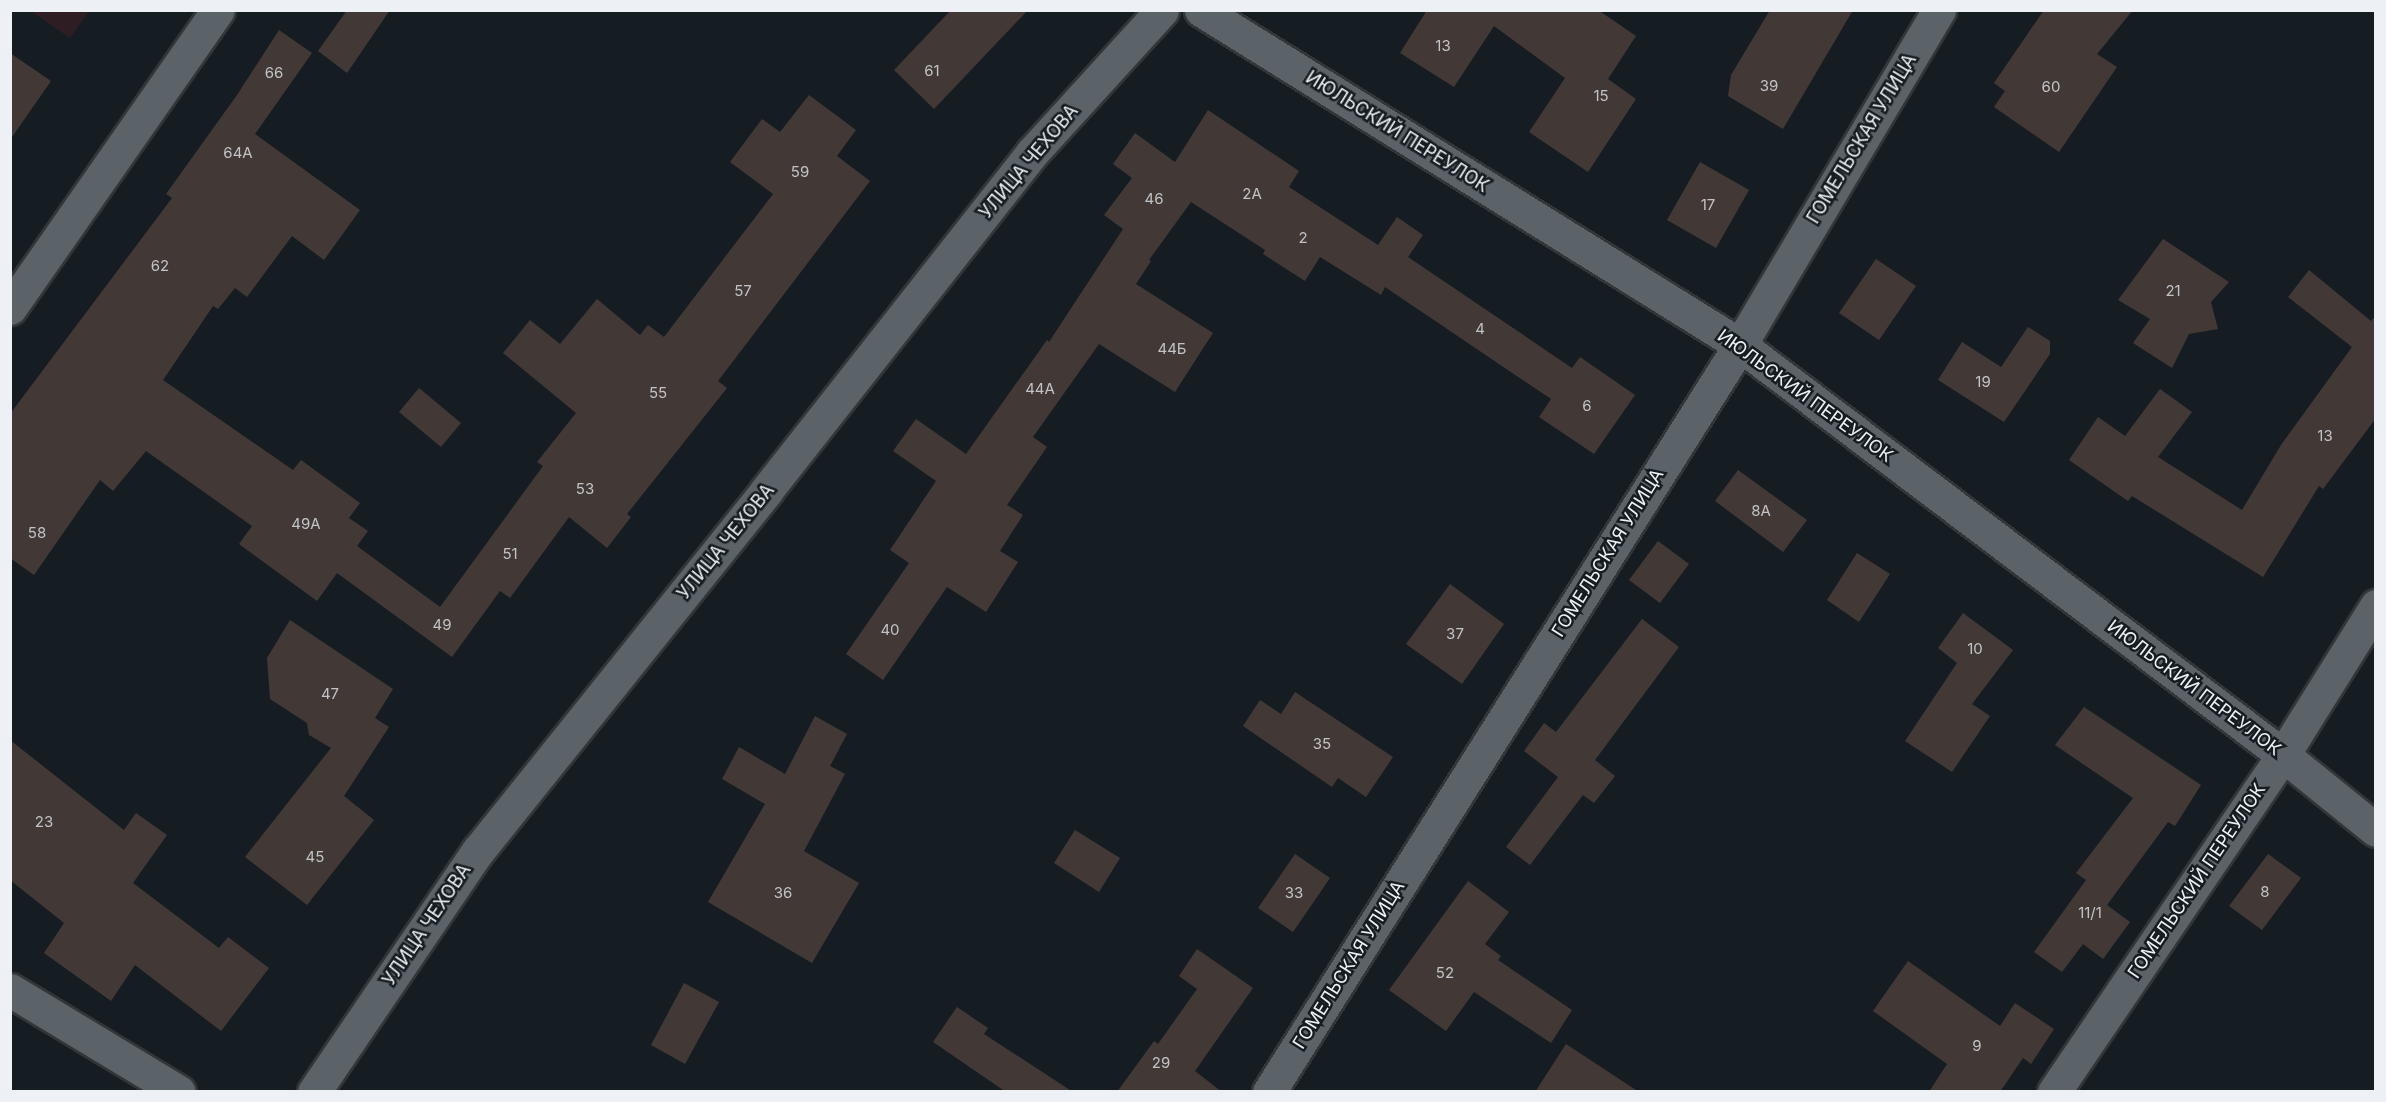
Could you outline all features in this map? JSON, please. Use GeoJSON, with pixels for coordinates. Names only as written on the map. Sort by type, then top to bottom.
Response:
{"type":"FeatureCollection","features":[{"type":"Feature","properties":{"kind":"street"},"geometry":{"type":"LineString","coordinates":[[10,308],[218,10]]}},
{"type":"Feature","properties":{"kind":"street","name":"УЛИЦА ЧЕХОВА"},"geometry":{"type":"LineString","coordinates":[[314,1092],[478,851],[1032,153],[1162,10]]}},
{"type":"Feature","properties":{"kind":"street","name":"ИЮЛЬСКИЙ ПЕРЕУЛОК"},"geometry":{"type":"LineString","coordinates":[[1201,10],[1740,345],[2283,755],[2376,830]]}},
{"type":"Feature","properties":{"kind":"street","name":"ГОМЕЛЬСКАЯ УЛИЦА"},"geometry":{"type":"LineString","coordinates":[[1269,1092],[1740,345],[1939,10]]}},
{"type":"Feature","properties":{"kind":"street","name":"ГОМЕЛЬСКИЙ ПЕРЕУЛОК"},"geometry":{"type":"LineString","coordinates":[[2054,1092],[2283,755],[2376,606]]}},
{"type":"Feature","properties":{"kind":"street"},"geometry":{"type":"LineString","coordinates":[[10,990],[179,1092]]}},
{"type":"Feature","properties":{"kind":"shaded area"},"geometry":{"type":"Polygon","coordinates":[[[31,11],[89,11],[70,38],[31,11]]]}},
{"type":"Feature","properties":{"kind":"building"},"geometry":{"type":"Polygon","coordinates":[[[347,10],[390,10],[347,73],[318,51],[347,10]]]}},
{"type":"Feature","properties":{"kind":"building"},"geometry":{"type":"Polygon","coordinates":[[[951,10],[1028,10],[934,109],[894,70],[951,10]]]}},
{"type":"Feature","properties":{"kind":"building"},"geometry":{"type":"Polygon","coordinates":[[[1427,10],[1598,10],[1636,36],[1608,79],[1636,99],[1588,172],[1529,132],[1565,78],[1494,26],[1454,87],[1400,53],[1427,10]]]}},
{"type":"Feature","properties":{"kind":"building"},"geometry":{"type":"Polygon","coordinates":[[[1770,10],[1853,10],[1783,129],[1728,96],[1731,75],[1770,10]]]}},
{"type":"Feature","properties":{"kind":"building"},"geometry":{"type":"Polygon","coordinates":[[[2044,10],[2133,10],[2097,54],[2117,67],[2059,152],[1994,107],[2005,91],[1994,83],[2044,10]]]}},
{"type":"Feature","properties":{"kind":"building"},"geometry":{"type":"Polygon","coordinates":[[[279,30],[312,53],[255,134],[360,210],[324,260],[292,236],[247,297],[235,288],[218,309],[213,306],[163,380],[293,470],[301,460],[360,503],[349,518],[368,531],[357,546],[440,607],[543,466],[537,462],[576,413],[503,353],[530,320],[560,344],[597,299],[640,335],[648,325],[664,337],[773,194],[730,162],[762,119],[780,132],[809,95],[856,130],[837,156],[870,181],[718,381],[727,388],[627,514],[631,517],[607,548],[569,517],[510,598],[500,591],[452,657],[337,573],[317,601],[239,544],[252,526],[146,451],[113,491],[100,480],[34,575],[10,558],[10,414],[172,198],[166,194],[237,95],[279,30]]]}},
{"type":"Feature","properties":{"kind":"building"},"geometry":{"type":"Polygon","coordinates":[[[10,53],[51,81],[10,140],[10,53]]]}},
{"type":"Feature","properties":{"kind":"building"},"geometry":{"type":"Polygon","coordinates":[[[1208,110],[1299,171],[1289,187],[1378,245],[1397,217],[1423,235],[1408,257],[1572,368],[1580,357],[1635,395],[1594,454],[1539,417],[1551,399],[1385,287],[1381,295],[1320,257],[1305,281],[1263,254],[1265,250],[1191,202],[1149,260],[1151,261],[1136,284],[1213,333],[1175,392],[1099,344],[1033,437],[1047,447],[1007,505],[1023,515],[1000,551],[1018,562],[986,612],[947,587],[883,680],[846,654],[909,563],[890,550],[936,481],[893,451],[916,419],[966,454],[1047,340],[1049,342],[1123,229],[1104,215],[1132,178],[1113,164],[1135,133],[1175,162],[1208,110]]]}},
{"type":"Feature","properties":{"kind":"building"},"geometry":{"type":"Polygon","coordinates":[[[1700,162],[1749,190],[1716,248],[1667,220],[1700,162]]]}},
{"type":"Feature","properties":{"kind":"building"},"geometry":{"type":"Polygon","coordinates":[[[2163,239],[2229,282],[2211,302],[2218,329],[2189,334],[2172,368],[2133,343],[2150,319],[2118,300],[2163,239]]]}},
{"type":"Feature","properties":{"kind":"building"},"geometry":{"type":"Polygon","coordinates":[[[1876,259],[1916,286],[1879,340],[1839,313],[1876,259]]]}},
{"type":"Feature","properties":{"kind":"building"},"geometry":{"type":"Polygon","coordinates":[[[2309,270],[2371,321],[2376,315],[2376,418],[2323,489],[2319,486],[2263,577],[2132,496],[2128,501],[2069,460],[2098,417],[2125,436],[2160,389],[2192,412],[2158,457],[2242,510],[2281,445],[2352,347],[2288,297],[2309,270]]]}},
{"type":"Feature","properties":{"kind":"building"},"geometry":{"type":"Polygon","coordinates":[[[2028,327],[2050,341],[2050,354],[2004,422],[1938,380],[1962,342],[2001,367],[2028,327]]]}},
{"type":"Feature","properties":{"kind":"building"},"geometry":{"type":"Polygon","coordinates":[[[419,388],[461,423],[441,447],[399,412],[419,388]]]}},
{"type":"Feature","properties":{"kind":"building"},"geometry":{"type":"Polygon","coordinates":[[[1738,470],[1807,520],[1783,552],[1715,501],[1738,470]]]}},
{"type":"Feature","properties":{"kind":"building"},"geometry":{"type":"Polygon","coordinates":[[[1658,541],[1689,564],[1660,603],[1629,580],[1658,541]]]}},
{"type":"Feature","properties":{"kind":"building"},"geometry":{"type":"Polygon","coordinates":[[[1857,553],[1890,574],[1859,622],[1827,600],[1857,553]]]}},
{"type":"Feature","properties":{"kind":"building"},"geometry":{"type":"Polygon","coordinates":[[[1450,584],[1504,624],[1462,684],[1406,644],[1450,584]]]}},
{"type":"Feature","properties":{"kind":"building"},"geometry":{"type":"Polygon","coordinates":[[[1963,613],[2013,650],[1972,704],[1990,716],[1952,772],[1905,741],[1957,663],[1938,648],[1963,613]]]}},
{"type":"Feature","properties":{"kind":"building"},"geometry":{"type":"Polygon","coordinates":[[[1642,619],[1679,647],[1595,760],[1615,776],[1594,803],[1583,795],[1530,865],[1506,847],[1558,777],[1524,751],[1544,723],[1556,732],[1642,619]]]}},
{"type":"Feature","properties":{"kind":"building"},"geometry":{"type":"Polygon","coordinates":[[[290,620],[393,689],[375,718],[389,727],[344,796],[374,820],[307,905],[245,857],[331,748],[309,735],[307,723],[270,699],[267,658],[290,620]]]}},
{"type":"Feature","properties":{"kind":"building"},"geometry":{"type":"Polygon","coordinates":[[[1295,692],[1393,757],[1366,797],[1338,778],[1332,787],[1243,726],[1260,700],[1281,714],[1295,692]]]}},
{"type":"Feature","properties":{"kind":"building"},"geometry":{"type":"Polygon","coordinates":[[[2084,707],[2201,785],[2175,826],[2168,822],[2107,905],[2130,922],[2103,959],[2083,944],[2062,972],[2034,952],[2086,880],[2076,873],[2133,798],[2055,745],[2084,707]]]}},
{"type":"Feature","properties":{"kind":"building"},"geometry":{"type":"Polygon","coordinates":[[[815,716],[847,734],[830,766],[845,774],[804,851],[859,883],[812,963],[708,902],[765,804],[722,779],[739,747],[785,774],[815,716]]]}},
{"type":"Feature","properties":{"kind":"building"},"geometry":{"type":"Polygon","coordinates":[[[10,740],[124,830],[136,813],[167,835],[133,883],[219,948],[228,937],[269,968],[221,1031],[135,965],[111,1001],[44,953],[64,923],[10,880],[10,740]]]}},
{"type":"Feature","properties":{"kind":"building"},"geometry":{"type":"Polygon","coordinates":[[[1075,830],[1120,858],[1099,892],[1054,863],[1075,830]]]}},
{"type":"Feature","properties":{"kind":"building"},"geometry":{"type":"Polygon","coordinates":[[[1295,854],[1330,878],[1293,932],[1258,908],[1295,854]]]}},
{"type":"Feature","properties":{"kind":"building"},"geometry":{"type":"Polygon","coordinates":[[[2268,854],[2301,878],[2262,930],[2229,906],[2268,854]]]}},
{"type":"Feature","properties":{"kind":"building"},"geometry":{"type":"Polygon","coordinates":[[[1468,881],[1509,912],[1485,944],[1501,956],[1498,960],[1572,1010],[1551,1043],[1474,992],[1446,1031],[1389,990],[1468,881]]]}},
{"type":"Feature","properties":{"kind":"building"},"geometry":{"type":"Polygon","coordinates":[[[1197,949],[1253,988],[1195,1071],[1222,1092],[1117,1092],[1154,1041],[1158,1044],[1197,989],[1179,976],[1197,949]]]}},
{"type":"Feature","properties":{"kind":"building"},"geometry":{"type":"Polygon","coordinates":[[[1908,961],[2000,1026],[2015,1003],[2054,1029],[2031,1064],[2023,1058],[2000,1092],[1929,1092],[1947,1064],[1873,1011],[1908,961]]]}},
{"type":"Feature","properties":{"kind":"building"},"geometry":{"type":"Polygon","coordinates":[[[684,983],[719,1002],[685,1064],[651,1045],[684,983]]]}},
{"type":"Feature","properties":{"kind":"building"},"geometry":{"type":"Polygon","coordinates":[[[957,1007],[988,1028],[984,1034],[1073,1092],[1006,1092],[933,1042],[957,1007]]]}},
{"type":"Feature","properties":{"kind":"building"},"geometry":{"type":"Polygon","coordinates":[[[1566,1044],[1639,1092],[1535,1092],[1566,1044]]]}}]}
